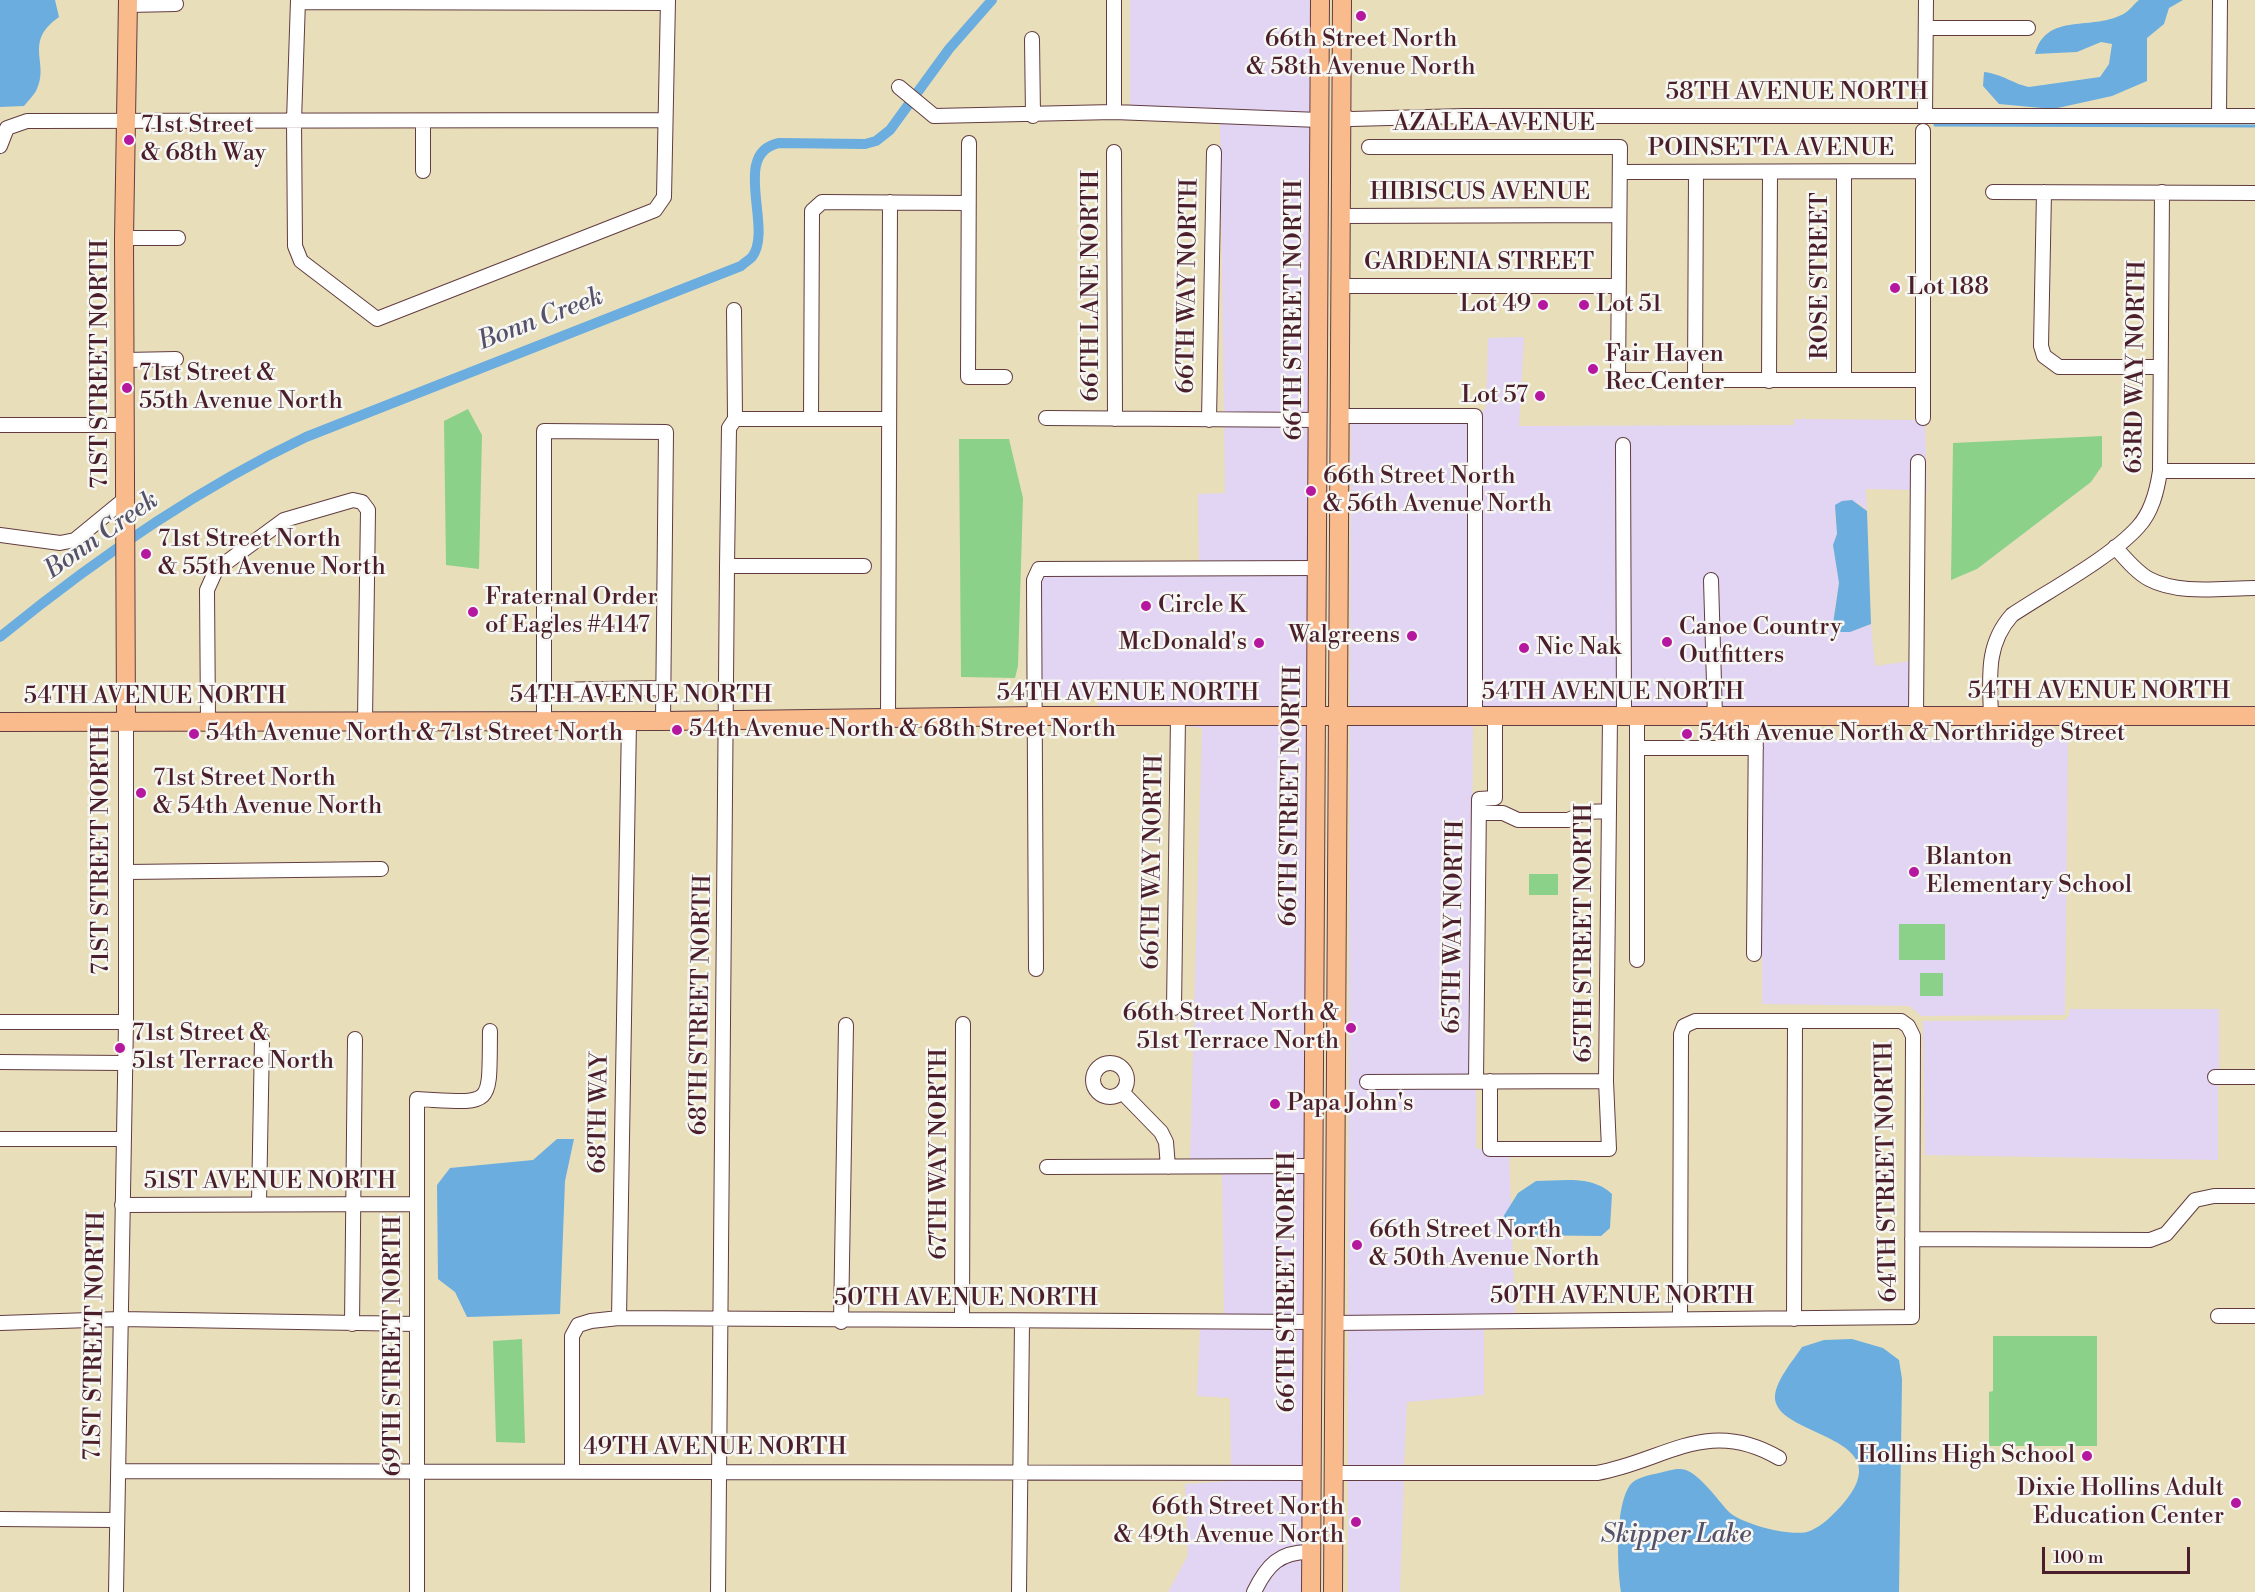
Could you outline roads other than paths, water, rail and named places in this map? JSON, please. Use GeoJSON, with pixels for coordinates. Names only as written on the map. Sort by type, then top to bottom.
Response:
{"type":"FeatureCollection","features":[{"type":"Feature","properties":{"kind":"main road","name":"66TH STREET NORTH"},"geometry":{"type":"LineString","coordinates":[[1311,1592],[1313,1028],[1320,420],[1320,0]]}},
{"type":"Feature","properties":{"kind":"main road"},"geometry":{"type":"LineString","coordinates":[[1329,0],[1330,93],[1340,115]]}},
{"type":"Feature","properties":{"kind":"main road","name":"66TH STREET NORTH"},"geometry":{"type":"LineString","coordinates":[[1333,1592],[1342,0]]}},
{"type":"Feature","properties":{"kind":"main road","name":"71ST STREET NORTH"},"geometry":{"type":"LineString","coordinates":[[126,722],[124,238],[128,3]]}},
{"type":"Feature","properties":{"kind":"main road"},"geometry":{"type":"LineString","coordinates":[[1319,120],[1329,136],[1331,215],[1340,221]]}},
{"type":"Feature","properties":{"kind":"main road"},"geometry":{"type":"LineString","coordinates":[[1320,307],[1329,398],[1339,416]]}},
{"type":"Feature","properties":{"kind":"main road"},"geometry":{"type":"LineString","coordinates":[[1320,420],[1326,429],[1329,504],[1339,525]]}},
{"type":"Feature","properties":{"kind":"main road","name":"54TH AVENUE NORTH"},"geometry":{"type":"LineString","coordinates":[[0,722],[663,721],[1034,716],[1495,718],[2255,716]]}},
{"type":"Feature","properties":{"kind":"main road"},"geometry":{"type":"LineString","coordinates":[[1315,888],[1326,902],[1327,938],[1336,942]]}},
{"type":"Feature","properties":{"kind":"main road"},"geometry":{"type":"LineString","coordinates":[[1314,961],[1325,968],[1326,1007],[1336,1020]]}},
{"type":"Feature","properties":{"kind":"main road"},"geometry":{"type":"LineString","coordinates":[[1313,1028],[1322,1031],[1325,1038],[1326,1132],[1335,1150]]}},
{"type":"Feature","properties":{"kind":"main road"},"geometry":{"type":"LineString","coordinates":[[1312,1210],[1323,1239],[1324,1306],[1327,1319],[1333,1323]]}},
{"type":"Feature","properties":{"kind":"main road"},"geometry":{"type":"LineString","coordinates":[[1313,1322],[1319,1326],[1323,1341],[1323,1390],[1334,1409]]}},
{"type":"Feature","properties":{"kind":"main road"},"geometry":{"type":"LineString","coordinates":[[1311,1527],[1320,1541],[1321,1592]]}},
{"type":"Feature","properties":{"kind":"street"},"geometry":{"type":"LineString","coordinates":[[1114,0],[1114,112]]}},
{"type":"Feature","properties":{"kind":"street"},"geometry":{"type":"LineString","coordinates":[[1925,115],[1926,0]]}},
{"type":"Feature","properties":{"kind":"street"},"geometry":{"type":"LineString","coordinates":[[2218,116],[2220,0]]}},
{"type":"Feature","properties":{"kind":"street"},"geometry":{"type":"LineString","coordinates":[[298,1],[668,2],[664,198],[655,210],[377,319],[301,261],[295,246],[294,121],[298,1]]}},
{"type":"Feature","properties":{"kind":"street"},"geometry":{"type":"LineString","coordinates":[[128,3],[176,4]]}},
{"type":"Feature","properties":{"kind":"street"},"geometry":{"type":"LineString","coordinates":[[1926,28],[2028,28]]}},
{"type":"Feature","properties":{"kind":"street"},"geometry":{"type":"LineString","coordinates":[[1032,39],[1033,116]]}},
{"type":"Feature","properties":{"kind":"street"},"geometry":{"type":"LineString","coordinates":[[902,90],[934,116],[1033,116],[1114,112],[1319,120]]}},
{"type":"Feature","properties":{"kind":"street","name":"58TH AVENUE NORTH"},"geometry":{"type":"LineString","coordinates":[[1340,115],[1351,119],[1486,116],[2255,116]]}},
{"type":"Feature","properties":{"kind":"street"},"geometry":{"type":"LineString","coordinates":[[423,120],[423,171]]}},
{"type":"Feature","properties":{"kind":"street"},"geometry":{"type":"LineString","coordinates":[[0,146],[7,128],[27,121],[665,120]]}},
{"type":"Feature","properties":{"kind":"street"},"geometry":{"type":"LineString","coordinates":[[1923,131],[1921,380],[1923,418]]}},
{"type":"Feature","properties":{"kind":"street"},"geometry":{"type":"LineString","coordinates":[[969,143],[968,377],[1005,377]]}},
{"type":"Feature","properties":{"kind":"street","name":"AZALEA AVENUE"},"geometry":{"type":"LineString","coordinates":[[1369,147],[1620,147],[1620,172]]}},
{"type":"Feature","properties":{"kind":"street","name":"66TH LANE NORTH"},"geometry":{"type":"LineString","coordinates":[[1114,152],[1114,419]]}},
{"type":"Feature","properties":{"kind":"street","name":"66TH WAY NORTH"},"geometry":{"type":"LineString","coordinates":[[1209,420],[1214,152]]}},
{"type":"Feature","properties":{"kind":"street","name":"POINSETTA AVENUE"},"geometry":{"type":"LineString","coordinates":[[1620,172],[1923,171]]}},
{"type":"Feature","properties":{"kind":"street"},"geometry":{"type":"LineString","coordinates":[[1620,172],[1618,380],[1921,380]]}},
{"type":"Feature","properties":{"kind":"street","name":"ROSE STREET"},"geometry":{"type":"LineString","coordinates":[[1844,172],[1844,380]]}},
{"type":"Feature","properties":{"kind":"street"},"geometry":{"type":"LineString","coordinates":[[1695,380],[1696,173]]}},
{"type":"Feature","properties":{"kind":"street"},"geometry":{"type":"LineString","coordinates":[[1769,381],[1770,173]]}},
{"type":"Feature","properties":{"kind":"street"},"geometry":{"type":"LineString","coordinates":[[1993,192],[2255,193]]}},
{"type":"Feature","properties":{"kind":"street"},"geometry":{"type":"LineString","coordinates":[[2044,192],[2042,346],[2044,356],[2059,367],[2159,367]]}},
{"type":"Feature","properties":{"kind":"street","name":"63RD WAY NORTH"},"geometry":{"type":"LineString","coordinates":[[1991,716],[1990,657],[2001,627],[2012,615],[2115,547],[2146,516],[2158,487],[2162,192]]}},
{"type":"Feature","properties":{"kind":"street"},"geometry":{"type":"LineString","coordinates":[[811,418],[812,211],[822,202],[968,203]]}},
{"type":"Feature","properties":{"kind":"street"},"geometry":{"type":"LineString","coordinates":[[888,719],[890,202]]}},
{"type":"Feature","properties":{"kind":"street","name":"HIBISCUS AVENUE"},"geometry":{"type":"LineString","coordinates":[[1340,221],[1619,215]]}},
{"type":"Feature","properties":{"kind":"street"},"geometry":{"type":"LineString","coordinates":[[124,238],[178,238]]}},
{"type":"Feature","properties":{"kind":"street","name":"GARDENIA STREET"},"geometry":{"type":"LineString","coordinates":[[1340,286],[1618,285]]}},
{"type":"Feature","properties":{"kind":"street","name":"68TH STREET NORTH"},"geometry":{"type":"LineString","coordinates":[[718,1592],[728,720],[727,566],[729,428],[735,419],[734,310]]}},
{"type":"Feature","properties":{"kind":"street"},"geometry":{"type":"LineString","coordinates":[[125,360],[176,359]]}},
{"type":"Feature","properties":{"kind":"street"},"geometry":{"type":"LineString","coordinates":[[1339,416],[1475,416],[1475,718]]}},
{"type":"Feature","properties":{"kind":"street"},"geometry":{"type":"LineString","coordinates":[[1046,418],[1320,420]]}},
{"type":"Feature","properties":{"kind":"street"},"geometry":{"type":"LineString","coordinates":[[735,419],[889,419]]}},
{"type":"Feature","properties":{"kind":"street"},"geometry":{"type":"LineString","coordinates":[[0,425],[125,425]]}},
{"type":"Feature","properties":{"kind":"street"},"geometry":{"type":"LineString","coordinates":[[544,721],[544,431],[666,432],[663,721]]}},
{"type":"Feature","properties":{"kind":"street"},"geometry":{"type":"LineString","coordinates":[[1623,445],[1623,717],[1637,748],[1637,960]]}},
{"type":"Feature","properties":{"kind":"street"},"geometry":{"type":"LineString","coordinates":[[1916,717],[1918,462]]}},
{"type":"Feature","properties":{"kind":"street"},"geometry":{"type":"LineString","coordinates":[[2160,471],[2255,471]]}},
{"type":"Feature","properties":{"kind":"street"},"geometry":{"type":"LineString","coordinates":[[0,535],[60,543],[75,540],[125,499]]}},
{"type":"Feature","properties":{"kind":"street"},"geometry":{"type":"LineString","coordinates":[[208,722],[207,590],[216,570],[284,520],[352,500],[362,501],[368,510],[365,720]]}},
{"type":"Feature","properties":{"kind":"street"},"geometry":{"type":"LineString","coordinates":[[2115,547],[2148,579],[2166,586],[2184,589],[2255,588]]}},
{"type":"Feature","properties":{"kind":"street"},"geometry":{"type":"LineString","coordinates":[[727,566],[864,566]]}},
{"type":"Feature","properties":{"kind":"street"},"geometry":{"type":"LineString","coordinates":[[1036,969],[1034,580],[1039,569],[1318,568]]}},
{"type":"Feature","properties":{"kind":"street"},"geometry":{"type":"LineString","coordinates":[[1711,580],[1715,717]]}},
{"type":"Feature","properties":{"kind":"street"},"geometry":{"type":"LineString","coordinates":[[545,690],[663,688]]}},
{"type":"Feature","properties":{"kind":"street","name":"66TH WAY NORTH"},"geometry":{"type":"LineString","coordinates":[[1173,1008],[1179,717]]}},
{"type":"Feature","properties":{"kind":"street","name":"65TH STREET NORTH"},"geometry":{"type":"LineString","coordinates":[[1609,1149],[1606,1081],[1609,811],[1623,717]]}},
{"type":"Feature","properties":{"kind":"street"},"geometry":{"type":"LineString","coordinates":[[1754,954],[1756,717]]}},
{"type":"Feature","properties":{"kind":"street","name":"65TH WAY NORTH"},"geometry":{"type":"LineString","coordinates":[[1495,718],[1495,798],[1479,799],[1483,1081],[1490,1149],[1609,1149]]}},
{"type":"Feature","properties":{"kind":"street","name":"68TH WAY"},"geometry":{"type":"LineString","coordinates":[[619,1318],[629,721]]}},
{"type":"Feature","properties":{"kind":"street","name":"71ST STREET NORTH"},"geometry":{"type":"LineString","coordinates":[[116,1592],[126,1022],[126,722]]}},
{"type":"Feature","properties":{"kind":"street"},"geometry":{"type":"LineString","coordinates":[[1637,748],[1756,748]]}},
{"type":"Feature","properties":{"kind":"street"},"geometry":{"type":"LineString","coordinates":[[1479,813],[1503,813],[1518,820],[1568,820],[1587,812],[1609,811]]}},
{"type":"Feature","properties":{"kind":"street"},"geometry":{"type":"LineString","coordinates":[[127,872],[381,869]]}},
{"type":"Feature","properties":{"kind":"street"},"geometry":{"type":"LineString","coordinates":[[1680,1318],[1681,1034],[1684,1026],[1695,1021],[1796,1021],[1794,1319]]}},
{"type":"Feature","properties":{"kind":"street","name":"64TH STREET NORTH"},"geometry":{"type":"LineString","coordinates":[[1796,1021],[1901,1021],[1908,1026],[1913,1036],[1912,1317]]}},
{"type":"Feature","properties":{"kind":"street"},"geometry":{"type":"LineString","coordinates":[[0,1022],[126,1022]]}},
{"type":"Feature","properties":{"kind":"street","name":"67TH WAY NORTH"},"geometry":{"type":"LineString","coordinates":[[962,1320],[963,1024]]}},
{"type":"Feature","properties":{"kind":"street"},"geometry":{"type":"LineString","coordinates":[[841,1322],[846,1026]]}},
{"type":"Feature","properties":{"kind":"street","name":"69TH STREET NORTH"},"geometry":{"type":"LineString","coordinates":[[417,1592],[417,1099],[473,1102],[483,1097],[489,1087],[490,1031]]}},
{"type":"Feature","properties":{"kind":"street"},"geometry":{"type":"LineString","coordinates":[[352,1324],[355,1039]]}},
{"type":"Feature","properties":{"kind":"street"},"geometry":{"type":"LineString","coordinates":[[259,1203],[262,1040]]}},
{"type":"Feature","properties":{"kind":"street"},"geometry":{"type":"LineString","coordinates":[[0,1062],[124,1063]]}},
{"type":"Feature","properties":{"kind":"street"},"geometry":{"type":"LineString","coordinates":[[2215,1077],[2255,1077]]}},
{"type":"Feature","properties":{"kind":"street"},"geometry":{"type":"LineString","coordinates":[[1367,1082],[1606,1081]]}},
{"type":"Feature","properties":{"kind":"street"},"geometry":{"type":"LineString","coordinates":[[1122,1092],[1161,1132],[1166,1142],[1168,1167]]}},
{"type":"Feature","properties":{"kind":"street","name":"51ST AVENUE NORTH"},"geometry":{"type":"LineString","coordinates":[[0,1139],[123,1139]]}},
{"type":"Feature","properties":{"kind":"street"},"geometry":{"type":"LineString","coordinates":[[1047,1167],[1312,1166]]}},
{"type":"Feature","properties":{"kind":"street"},"geometry":{"type":"LineString","coordinates":[[1912,1239],[2150,1240],[2168,1232],[2195,1200],[2214,1196],[2255,1196]]}},
{"type":"Feature","properties":{"kind":"street","name":"51ST AVENUE NORTH"},"geometry":{"type":"LineString","coordinates":[[122,1205],[417,1204]]}},
{"type":"Feature","properties":{"kind":"street"},"geometry":{"type":"LineString","coordinates":[[2218,1316],[2255,1316]]}},
{"type":"Feature","properties":{"kind":"street","name":"50TH AVENUE NORTH"},"geometry":{"type":"LineString","coordinates":[[1333,1323],[1912,1317]]}},
{"type":"Feature","properties":{"kind":"street"},"geometry":{"type":"LineString","coordinates":[[572,1470],[572,1336],[578,1325],[619,1318]]}},
{"type":"Feature","properties":{"kind":"street","name":"50TH AVENUE NORTH"},"geometry":{"type":"LineString","coordinates":[[619,1318],[841,1322],[962,1320],[1313,1322]]}},
{"type":"Feature","properties":{"kind":"street"},"geometry":{"type":"LineString","coordinates":[[0,1323],[120,1319],[417,1324]]}},
{"type":"Feature","properties":{"kind":"street"},"geometry":{"type":"LineString","coordinates":[[1019,1592],[1022,1322]]}},
{"type":"Feature","properties":{"kind":"street"},"geometry":{"type":"LineString","coordinates":[[1335,1473],[1596,1473],[1618,1470],[1679,1445],[1706,1439],[1759,1446],[1779,1458]]}},
{"type":"Feature","properties":{"kind":"street","name":"49TH AVENUE NORTH"},"geometry":{"type":"LineString","coordinates":[[118,1471],[1311,1473]]}},
{"type":"Feature","properties":{"kind":"street"},"geometry":{"type":"LineString","coordinates":[[0,1519],[116,1520]]}},
{"type":"Feature","properties":{"kind":"street"},"geometry":{"type":"LineString","coordinates":[[1254,1592],[1263,1573],[1273,1561],[1285,1555],[1311,1552]]}},
{"type":"Feature","properties":{"kind":"water"},"geometry":{"type":"Polygon","coordinates":[[[0,0],[55,0],[59,17],[48,26],[42,36],[39,44],[40,81],[36,91],[24,106],[0,107],[0,0]]]}},
{"type":"Feature","properties":{"kind":"water"},"geometry":{"type":"Polygon","coordinates":[[[2139,0],[2183,0],[2169,8],[2164,24],[2147,38],[2147,81],[2112,96],[2053,109],[1999,104],[1983,86],[1984,72],[2029,87],[2100,77],[2109,64],[2112,44],[2101,42],[2077,52],[2035,54],[2041,41],[2049,32],[2072,24],[2113,18],[2127,12],[2139,0]]]}},
{"type":"Feature","properties":{"kind":"water"},"geometry":{"type":"Polygon","coordinates":[[[1852,500],[1867,511],[1871,624],[1850,632],[1841,632],[1833,624],[1839,583],[1833,545],[1837,534],[1835,505],[1842,501],[1852,500]]]}},
{"type":"Feature","properties":{"kind":"water"},"geometry":{"type":"Polygon","coordinates":[[[557,1139],[574,1139],[565,1181],[560,1314],[467,1317],[455,1292],[438,1279],[437,1185],[450,1168],[533,1160],[557,1139]]]}},
{"type":"Feature","properties":{"kind":"water"},"geometry":{"type":"Polygon","coordinates":[[[1576,1180],[1604,1188],[1612,1194],[1610,1228],[1601,1236],[1512,1235],[1505,1228],[1503,1217],[1518,1193],[1536,1181],[1576,1180]]]}},
{"type":"Feature","properties":{"kind":"water","name":"Skipper Lake"},"geometry":{"type":"Polygon","coordinates":[[[1852,1339],[1883,1348],[1899,1360],[1902,1379],[1899,1592],[1621,1592],[1618,1553],[1622,1507],[1630,1485],[1640,1478],[1672,1470],[1686,1470],[1703,1482],[1734,1516],[1768,1529],[1792,1533],[1810,1531],[1823,1523],[1842,1505],[1857,1482],[1858,1464],[1849,1451],[1833,1440],[1796,1422],[1782,1412],[1775,1399],[1781,1379],[1802,1347],[1824,1340],[1852,1339]]]}},
{"type":"Feature","properties":{"kind":"waterway","name":"Bonn Creek"},"geometry":{"type":"LineString","coordinates":[[0,637],[72,581],[147,528],[265,457],[306,437],[741,266],[752,257],[757,244],[759,229],[755,176],[757,161],[765,150],[779,143],[865,144],[876,141],[890,130],[949,49],[992,0]]}},
{"type":"Feature","properties":{"kind":"waterway"},"geometry":{"type":"LineString","coordinates":[[1935,125],[2255,126]]}},
{"type":"Feature","properties":{"kind":"place","name":"66th Street North & 58th Avenue North"},"geometry":{"type":"Point","coordinates":[1361,16]}},
{"type":"Feature","properties":{"kind":"place","name":"71st Street & 68th Way"},"geometry":{"type":"Point","coordinates":[129,140]}},
{"type":"Feature","properties":{"kind":"place","name":"Lot 188"},"geometry":{"type":"Point","coordinates":[1895,288]}},
{"type":"Feature","properties":{"kind":"place","name":"Lot 49"},"geometry":{"type":"Point","coordinates":[1543,305]}},
{"type":"Feature","properties":{"kind":"place","name":"Lot 51"},"geometry":{"type":"Point","coordinates":[1584,305]}},
{"type":"Feature","properties":{"kind":"place","name":"Fair Haven Rec Center"},"geometry":{"type":"Point","coordinates":[1593,369]}},
{"type":"Feature","properties":{"kind":"place","name":"71st Street & 55th Avenue North"},"geometry":{"type":"Point","coordinates":[127,388]}},
{"type":"Feature","properties":{"kind":"place","name":"Lot 57"},"geometry":{"type":"Point","coordinates":[1540,396]}},
{"type":"Feature","properties":{"kind":"place","name":"66th Street North & 56th Avenue North"},"geometry":{"type":"Point","coordinates":[1311,491]}},
{"type":"Feature","properties":{"kind":"place","name":"71st Street North & 55th Avenue North"},"geometry":{"type":"Point","coordinates":[146,554]}},
{"type":"Feature","properties":{"kind":"place","name":"Circle K"},"geometry":{"type":"Point","coordinates":[1146,606]}},
{"type":"Feature","properties":{"kind":"place","name":"Fraternal Order of Eagles #4147"},"geometry":{"type":"Point","coordinates":[473,612]}},
{"type":"Feature","properties":{"kind":"place","name":"Walgreens"},"geometry":{"type":"Point","coordinates":[1412,636]}},
{"type":"Feature","properties":{"kind":"place","name":"Canoe Country Outfitters"},"geometry":{"type":"Point","coordinates":[1667,642]}},
{"type":"Feature","properties":{"kind":"place","name":"McDonald's"},"geometry":{"type":"Point","coordinates":[1259,643]}},
{"type":"Feature","properties":{"kind":"place","name":"Nic Nak"},"geometry":{"type":"Point","coordinates":[1524,648]}},
{"type":"Feature","properties":{"kind":"place","name":"54th Avenue North & 68th Street North"},"geometry":{"type":"Point","coordinates":[677,730]}},
{"type":"Feature","properties":{"kind":"place","name":"54th Avenue North & 71st Street North"},"geometry":{"type":"Point","coordinates":[194,734]}},
{"type":"Feature","properties":{"kind":"place","name":"54th Avenue North & Northridge Street"},"geometry":{"type":"Point","coordinates":[1687,734]}},
{"type":"Feature","properties":{"kind":"place","name":"71st Street North & 54th Avenue North"},"geometry":{"type":"Point","coordinates":[141,793]}},
{"type":"Feature","properties":{"kind":"place","name":"Blanton Elementary School"},"geometry":{"type":"Point","coordinates":[1914,872]}},
{"type":"Feature","properties":{"kind":"place","name":"66th Street North & 51st Terrace North"},"geometry":{"type":"Point","coordinates":[1351,1028]}},
{"type":"Feature","properties":{"kind":"place","name":"71st Street & 51st Terrace North"},"geometry":{"type":"Point","coordinates":[120,1048]}},
{"type":"Feature","properties":{"kind":"place","name":"Papa John's"},"geometry":{"type":"Point","coordinates":[1275,1104]}},
{"type":"Feature","properties":{"kind":"place","name":"66th Street North & 50th Avenue North"},"geometry":{"type":"Point","coordinates":[1357,1245]}},
{"type":"Feature","properties":{"kind":"place","name":"Hollins High School"},"geometry":{"type":"Point","coordinates":[2087,1456]}},
{"type":"Feature","properties":{"kind":"place","name":"Dixie Hollins Adult Education Center"},"geometry":{"type":"Point","coordinates":[2236,1503]}},
{"type":"Feature","properties":{"kind":"place","name":"66th Street North & 49th Avenue North"},"geometry":{"type":"Point","coordinates":[1356,1522]}}]}
